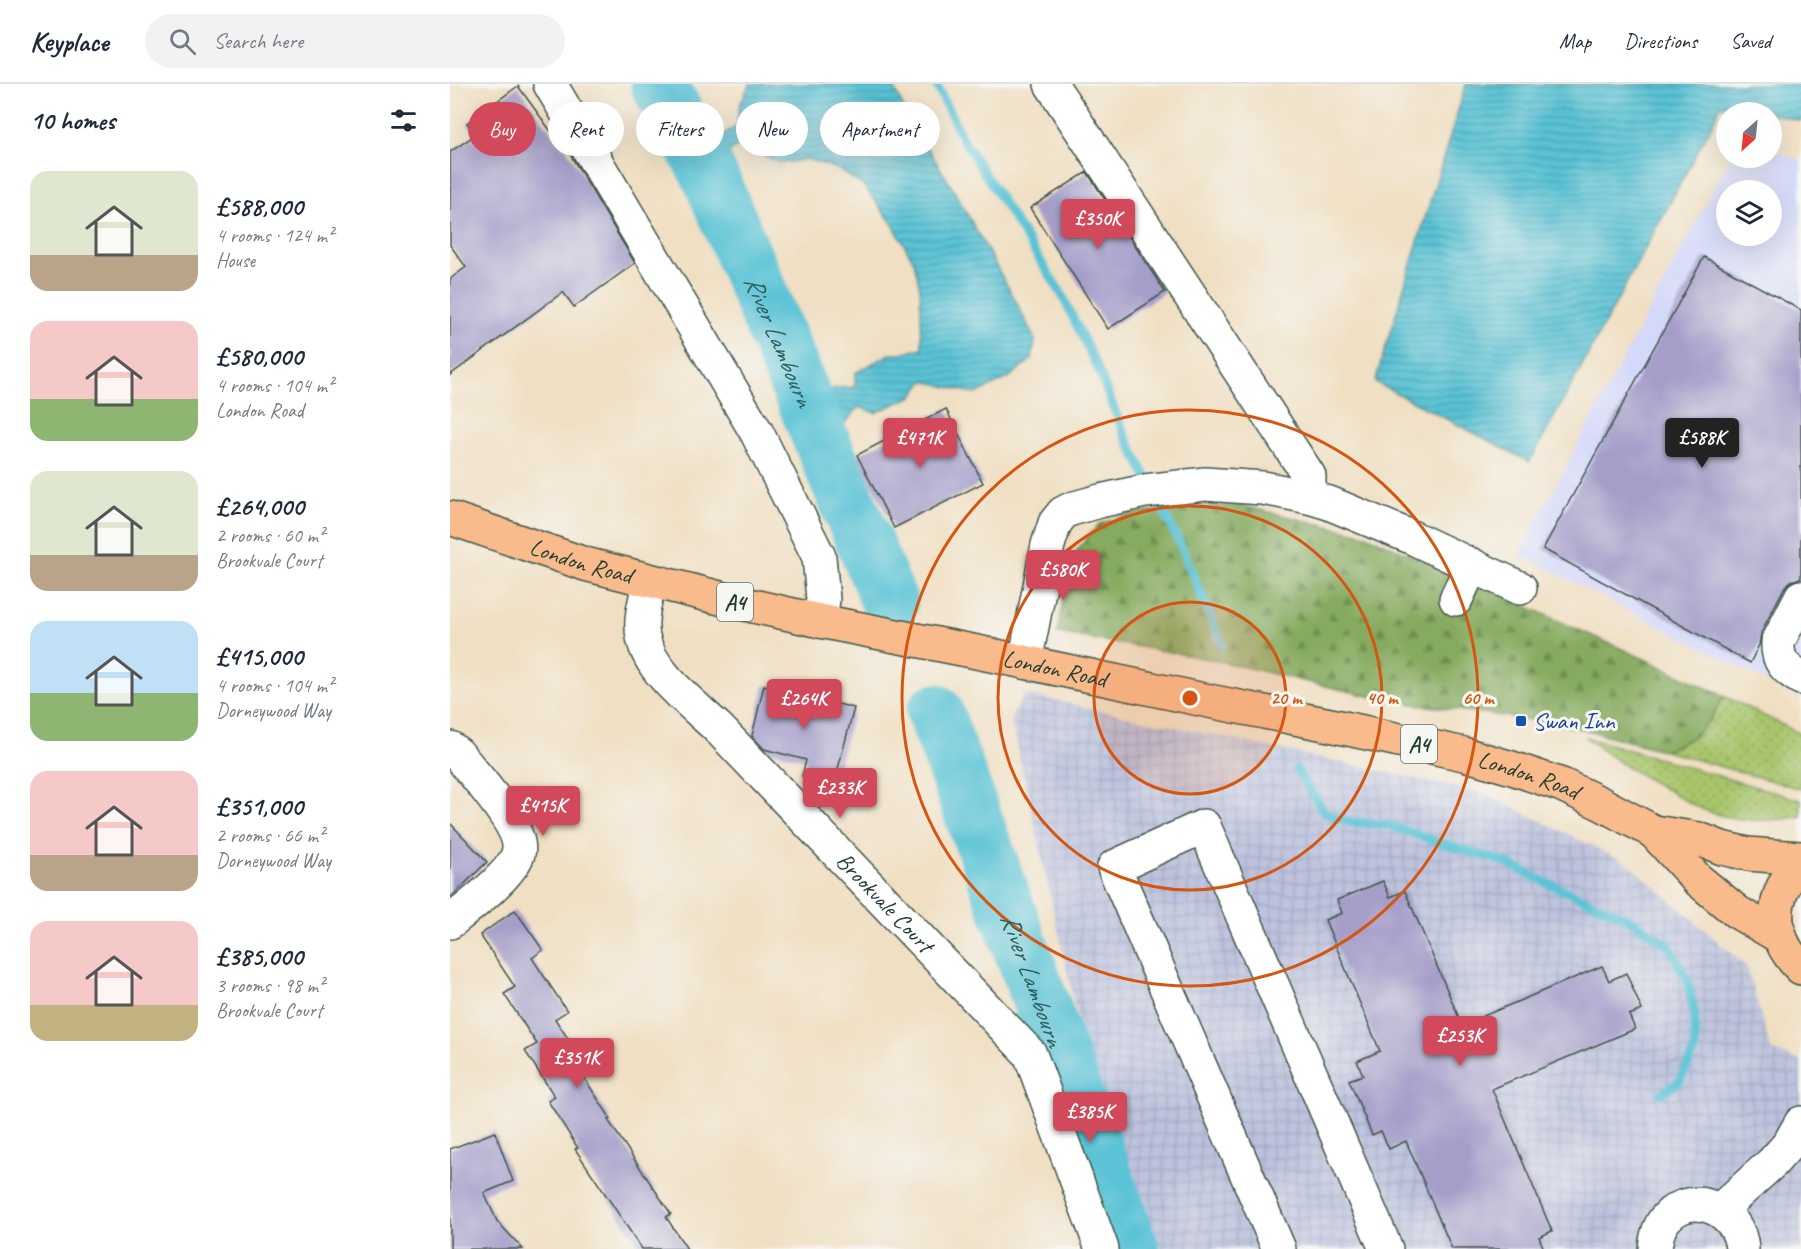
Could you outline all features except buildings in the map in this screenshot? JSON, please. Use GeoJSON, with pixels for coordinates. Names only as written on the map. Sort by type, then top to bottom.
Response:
{"type":"FeatureCollection","features":[{"type":"Feature","properties":{"kind":"main road","name":"London Road"},"geometry":{"type":"LineString","coordinates":[[450,518],[556,555],[650,581],[820,621],[1464,754],[1512,768],[1562,785],[1654,832],[1697,879],[1737,912],[1780,937]]}},
{"type":"Feature","properties":{"kind":"main road","name":"London Road"},"geometry":{"type":"LineString","coordinates":[[1654,832],[1700,839],[1722,848],[1748,854],[1801,860]]}},
{"type":"Feature","properties":{"kind":"main road","name":"A4"},"geometry":{"type":"LineString","coordinates":[[1801,860],[1789,874],[1779,894],[1776,916],[1780,937],[1790,957],[1801,968]]}},
{"type":"Feature","properties":{"kind":"street"},"geometry":{"type":"LineString","coordinates":[[550,84],[757,433],[819,557],[823,599],[820,621]]}},
{"type":"Feature","properties":{"kind":"street"},"geometry":{"type":"LineString","coordinates":[[1051,84],[1309,476],[1309,497]]}},
{"type":"Feature","properties":{"kind":"street"},"geometry":{"type":"LineString","coordinates":[[1025,662],[1054,523],[1071,509],[1160,489],[1205,484],[1263,488],[1309,497],[1350,511],[1520,588]]}},
{"type":"Feature","properties":{"kind":"street"},"geometry":{"type":"LineString","coordinates":[[1456,599],[1472,566]]}},
{"type":"Feature","properties":{"kind":"street","name":"Brookvale Court"},"geometry":{"type":"LineString","coordinates":[[650,581],[642,613],[642,635],[649,656],[667,680],[719,729],[1030,1054],[1102,1249]]}},
{"type":"Feature","properties":{"kind":"street"},"geometry":{"type":"LineString","coordinates":[[1801,597],[1778,642],[1778,649],[1783,665],[1788,671],[1801,678]]}},
{"type":"Feature","properties":{"kind":"street"},"geometry":{"type":"LineString","coordinates":[[450,748],[458,754],[510,819],[518,838],[518,853],[506,873],[450,922]]}},
{"type":"Feature","properties":{"kind":"street"},"geometry":{"type":"LineString","coordinates":[[1279,1249],[1114,867],[1204,826],[1386,1249]]}},
{"type":"Feature","properties":{"kind":"street"},"geometry":{"type":"LineString","coordinates":[[1720,1210],[1773,1162],[1789,1144],[1801,1123]]}},
{"type":"Feature","properties":{"kind":"street"},"geometry":{"type":"LineString","coordinates":[[1655,1249],[1657,1232],[1666,1218],[1678,1209],[1693,1205],[1720,1210],[1735,1223],[1742,1238],[1742,1249]]}},
{"type":"Feature","properties":{"kind":"shaded area"},"geometry":{"type":"Polygon","coordinates":[[[1782,153],[1801,160],[1801,699],[1519,554],[1716,184],[1716,246],[1782,246],[1782,180],[1718,180],[1725,168],[1782,168],[1782,153]]]}},
{"type":"Feature","properties":{"kind":"shaded area"},"geometry":{"type":"Polygon","coordinates":[[[1024,694],[1486,794],[1629,864],[1747,967],[1771,1050],[1801,1061],[1801,1249],[1151,1249],[1076,1011],[1011,719],[1024,694]]]}},
{"type":"Feature","properties":{"kind":"green space"},"geometry":{"type":"Polygon","coordinates":[[[1239,505],[1366,535],[1724,696],[1710,720],[1694,737],[1665,751],[1583,729],[1390,701],[1209,659],[1057,633],[1067,579],[1078,549],[1099,524],[1134,513],[1239,505]]]}},
{"type":"Feature","properties":{"kind":"green space"},"geometry":{"type":"Polygon","coordinates":[[[1724,696],[1801,734],[1801,789],[1665,751],[1694,737],[1710,720],[1724,696]]]}},
{"type":"Feature","properties":{"kind":"green space"},"geometry":{"type":"Polygon","coordinates":[[[1585,737],[1801,800],[1801,816],[1777,820],[1751,820],[1726,817],[1702,809],[1632,770],[1585,737]]]}},
{"type":"Feature","properties":{"kind":"water"},"geometry":{"type":"Polygon","coordinates":[[[750,84],[892,84],[901,102],[820,102],[820,156],[932,156],[1017,303],[1035,340],[1032,359],[1008,378],[976,394],[924,381],[913,396],[875,413],[859,407],[843,425],[828,389],[855,387],[855,373],[890,354],[902,354],[922,348],[920,288],[914,262],[892,223],[864,186],[838,169],[807,159],[781,163],[764,156],[808,156],[808,102],[741,102],[750,84]]]}},
{"type":"Feature","properties":{"kind":"water"},"geometry":{"type":"Polygon","coordinates":[[[1466,84],[1801,84],[1801,121],[1782,116],[1782,102],[1716,102],[1715,119],[1530,462],[1375,382],[1466,84]]]}},
{"type":"Feature","properties":{"kind":"water"},"geometry":{"type":"Polygon","coordinates":[[[736,127],[736,148],[725,155],[724,151],[724,134],[736,127]]]}},
{"type":"Feature","properties":{"kind":"waterway","name":"River Lambourn"},"geometry":{"type":"LineString","coordinates":[[659,84],[710,176],[890,603]]}},
{"type":"Feature","properties":{"kind":"waterway"},"geometry":{"type":"LineString","coordinates":[[936,84],[962,138],[1061,293],[1097,367],[1125,435],[1150,484]]}},
{"type":"Feature","properties":{"kind":"waterway"},"geometry":{"type":"LineString","coordinates":[[1156,496],[1180,544],[1222,645]]}},
{"type":"Feature","properties":{"kind":"waterway","name":"River Lambourn"},"geometry":{"type":"LineString","coordinates":[[935,712],[1131,1249]]}},
{"type":"Feature","properties":{"kind":"waterway"},"geometry":{"type":"LineString","coordinates":[[1296,769],[1326,814],[1351,822],[1388,825],[1504,862],[1627,918],[1669,945],[1688,983],[1695,1015],[1695,1050],[1679,1082],[1660,1094]]}},
{"type":"Feature","properties":{"kind":"place","name":"Swan Inn"},"geometry":{"type":"Point","coordinates":[1521,721]}}]}
